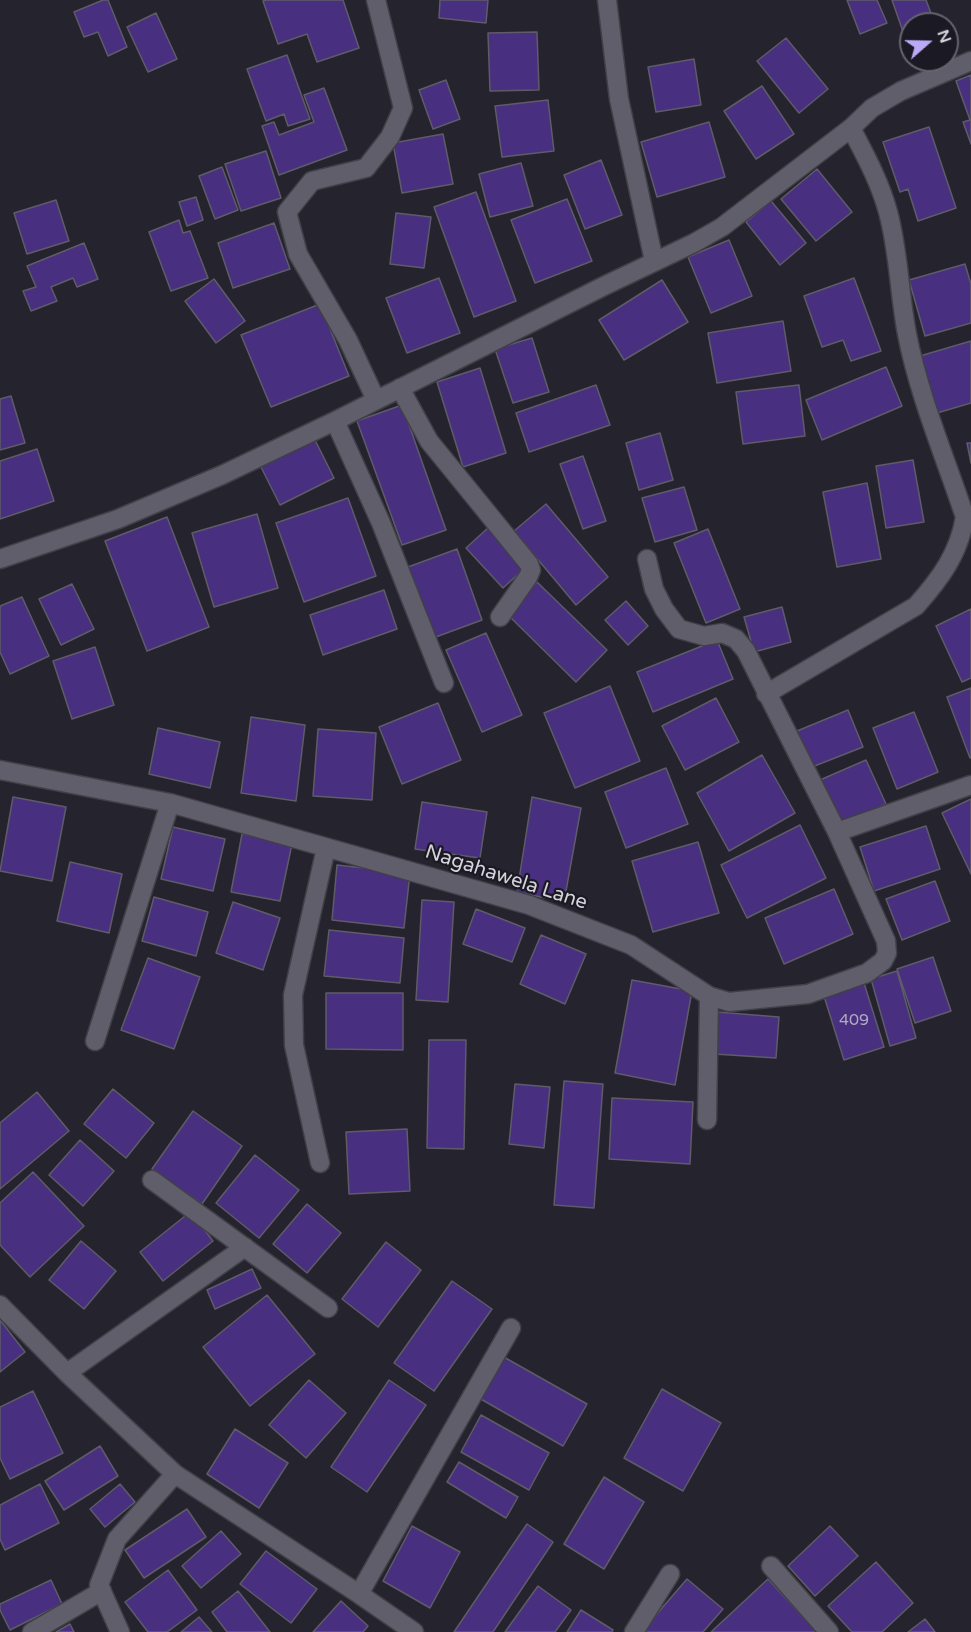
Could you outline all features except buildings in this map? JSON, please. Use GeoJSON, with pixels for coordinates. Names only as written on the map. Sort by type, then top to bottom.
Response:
{"type":"FeatureCollection","features":[{"type":"Feature","properties":{"kind":"street"},"geometry":{"type":"LineString","coordinates":[[376,0],[403,108],[390,137],[366,168],[312,181],[287,212],[298,254],[348,340],[376,400]]}},
{"type":"Feature","properties":{"kind":"street"},"geometry":{"type":"LineString","coordinates":[[608,0],[619,99],[654,261]]}},
{"type":"Feature","properties":{"kind":"street"},"geometry":{"type":"LineString","coordinates":[[0,559],[118,519],[222,475],[694,243],[722,227],[851,128],[872,108],[901,91],[971,61]]}},
{"type":"Feature","properties":{"kind":"street"},"geometry":{"type":"LineString","coordinates":[[766,694],[916,606],[933,587],[950,562],[961,539],[965,517],[921,386],[907,335],[896,247],[888,211],[877,178],[851,128]]}},
{"type":"Feature","properties":{"kind":"street"},"geometry":{"type":"LineString","coordinates":[[400,388],[429,441],[529,564],[531,570],[528,577],[500,617]]}},
{"type":"Feature","properties":{"kind":"street"},"geometry":{"type":"LineString","coordinates":[[335,421],[381,524],[444,683]]}},
{"type":"Feature","properties":{"kind":"street","name":"Nagahawela Lane"},"geometry":{"type":"LineString","coordinates":[[0,770],[170,803],[530,905],[631,945],[709,996],[729,1002],[808,994],[867,973],[883,961],[887,953],[886,941],[837,832],[746,651],[736,639],[722,633],[704,636],[679,629],[664,609],[654,589],[648,559]]}},
{"type":"Feature","properties":{"kind":"street"},"geometry":{"type":"LineString","coordinates":[[837,832],[971,785]]}},
{"type":"Feature","properties":{"kind":"street"},"geometry":{"type":"LineString","coordinates":[[95,1041],[170,803]]}},
{"type":"Feature","properties":{"kind":"street"},"geometry":{"type":"LineString","coordinates":[[320,1163],[294,1045],[293,995],[327,848]]}},
{"type":"Feature","properties":{"kind":"street"},"geometry":{"type":"LineString","coordinates":[[707,1120],[709,996]]}},
{"type":"Feature","properties":{"kind":"street"},"geometry":{"type":"LineString","coordinates":[[152,1180],[327,1308]]}},
{"type":"Feature","properties":{"kind":"street"},"geometry":{"type":"LineString","coordinates":[[67,1373],[244,1247]]}},
{"type":"Feature","properties":{"kind":"street"},"geometry":{"type":"LineString","coordinates":[[0,1305],[67,1373],[175,1474],[414,1632]]}},
{"type":"Feature","properties":{"kind":"street"},"geometry":{"type":"LineString","coordinates":[[359,1594],[511,1328]]}},
{"type":"Feature","properties":{"kind":"street"},"geometry":{"type":"LineString","coordinates":[[120,1632],[99,1585],[117,1539],[175,1474]]}},
{"type":"Feature","properties":{"kind":"street"},"geometry":{"type":"LineString","coordinates":[[771,1566],[829,1632]]}},
{"type":"Feature","properties":{"kind":"street"},"geometry":{"type":"LineString","coordinates":[[634,1632],[670,1574]]}},
{"type":"Feature","properties":{"kind":"street"},"geometry":{"type":"LineString","coordinates":[[32,1632],[102,1591]]}}]}
